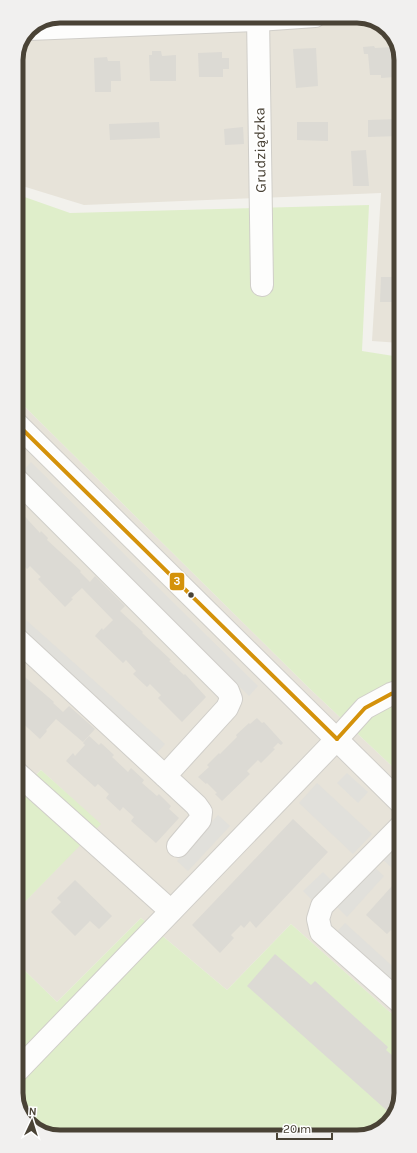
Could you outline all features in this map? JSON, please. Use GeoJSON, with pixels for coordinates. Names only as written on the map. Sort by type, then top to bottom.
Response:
{"type":"FeatureCollection","features":[{"type":"Feature","properties":{"kind":"street"},"geometry":{"type":"LineString","coordinates":[[41,28],[154,23]]}},
{"type":"Feature","properties":{"kind":"street","name":"Grudziądzka"},"geometry":{"type":"LineString","coordinates":[[258,23],[262,285]]}},
{"type":"Feature","properties":{"kind":"street"},"geometry":{"type":"LineString","coordinates":[[23,436],[337,739],[394,796]]}},
{"type":"Feature","properties":{"kind":"street"},"geometry":{"type":"LineString","coordinates":[[23,486],[228,691],[231,699],[227,708],[165,776]]}},
{"type":"Feature","properties":{"kind":"street"},"geometry":{"type":"LineString","coordinates":[[23,645],[196,805],[200,812],[200,820],[178,846]]}},
{"type":"Feature","properties":{"kind":"street"},"geometry":{"type":"LineString","coordinates":[[23,1065],[337,739],[365,708],[394,693]]}},
{"type":"Feature","properties":{"kind":"street"},"geometry":{"type":"LineString","coordinates":[[23,778],[171,911]]}},
{"type":"Feature","properties":{"kind":"street"},"geometry":{"type":"LineString","coordinates":[[394,833],[322,906],[318,919],[321,932],[394,998]]}},
{"type":"Feature","properties":{"kind":"shaded area"},"geometry":{"type":"Polygon","coordinates":[[[60,23],[359,23],[375,28],[388,39],[394,55],[394,343],[372,341],[381,193],[84,205],[23,186],[23,58],[24,50],[27,44],[36,32],[42,28],[48,25],[60,23]]]}},
{"type":"Feature","properties":{"kind":"shaded area"},"geometry":{"type":"Polygon","coordinates":[[[23,405],[310,689],[394,768],[394,1016],[291,924],[227,990],[141,918],[57,1002],[23,969],[23,904],[100,824],[41,770],[23,788],[23,405]]]}},
{"type":"Feature","properties":{"kind":"shaded area"},"geometry":{"type":"Polygon","coordinates":[[[31,462],[258,686],[249,696],[23,475],[23,471],[31,462]]]}},
{"type":"Feature","properties":{"kind":"shaded area"},"geometry":{"type":"Polygon","coordinates":[[[23,617],[165,744],[156,754],[23,635],[23,617]]]}},
{"type":"Feature","properties":{"kind":"shaded area"},"geometry":{"type":"Polygon","coordinates":[[[347,773],[368,792],[358,803],[337,783],[347,773]]]}},
{"type":"Feature","properties":{"kind":"shaded area"},"geometry":{"type":"Polygon","coordinates":[[[317,783],[372,834],[353,854],[299,803],[317,783]]]}},
{"type":"Feature","properties":{"kind":"shaded area"},"geometry":{"type":"Polygon","coordinates":[[[218,815],[230,826],[188,871],[177,861],[218,815]]]}},
{"type":"Feature","properties":{"kind":"shaded area"},"geometry":{"type":"Polygon","coordinates":[[[394,847],[393,869],[382,859],[394,847]]]}},
{"type":"Feature","properties":{"kind":"shaded area"},"geometry":{"type":"Polygon","coordinates":[[[374,867],[384,876],[347,917],[337,907],[374,867]]]}},
{"type":"Feature","properties":{"kind":"shaded area"},"geometry":{"type":"Polygon","coordinates":[[[323,872],[333,882],[313,901],[303,891],[323,872]]]}},
{"type":"Feature","properties":{"kind":"shaded area"},"geometry":{"type":"Polygon","coordinates":[[[345,923],[394,968],[394,987],[335,934],[345,923]]]}},
{"type":"Feature","properties":{"kind":"green space"},"geometry":{"type":"Polygon","coordinates":[[[23,196],[70,213],[369,205],[362,351],[394,356],[394,768],[310,689],[23,405],[23,196]]]}},
{"type":"Feature","properties":{"kind":"green space"},"geometry":{"type":"Polygon","coordinates":[[[41,770],[101,824],[23,904],[23,788],[41,770]]]}},
{"type":"Feature","properties":{"kind":"green space"},"geometry":{"type":"Polygon","coordinates":[[[141,918],[227,990],[291,924],[394,1016],[394,1093],[392,1105],[378,1124],[362,1130],[58,1130],[46,1127],[36,1121],[29,1114],[23,1098],[23,969],[57,1002],[141,918]]]}},
{"type":"Feature","properties":{"kind":"building"},"geometry":{"type":"Polygon","coordinates":[[[363,47],[392,47],[393,52],[394,77],[381,78],[381,75],[370,75],[368,54],[364,54],[363,47]]]}},
{"type":"Feature","properties":{"kind":"building"},"geometry":{"type":"Polygon","coordinates":[[[316,48],[318,86],[296,88],[293,49],[316,48]]]}},
{"type":"Feature","properties":{"kind":"building"},"geometry":{"type":"Polygon","coordinates":[[[152,51],[161,51],[162,56],[176,55],[176,81],[150,81],[149,55],[152,55],[152,51]]]}},
{"type":"Feature","properties":{"kind":"building"},"geometry":{"type":"Polygon","coordinates":[[[222,52],[222,58],[229,58],[229,69],[223,69],[223,77],[199,77],[198,53],[222,52]]]}},
{"type":"Feature","properties":{"kind":"building"},"geometry":{"type":"Polygon","coordinates":[[[107,57],[108,61],[120,61],[121,81],[111,81],[111,92],[95,92],[94,58],[107,57]]]}},
{"type":"Feature","properties":{"kind":"building"},"geometry":{"type":"Polygon","coordinates":[[[394,119],[394,136],[368,137],[368,120],[394,119]]]}},
{"type":"Feature","properties":{"kind":"building"},"geometry":{"type":"Polygon","coordinates":[[[159,122],[160,138],[110,140],[109,124],[159,122]]]}},
{"type":"Feature","properties":{"kind":"building"},"geometry":{"type":"Polygon","coordinates":[[[297,122],[328,122],[328,141],[297,140],[297,122]]]}},
{"type":"Feature","properties":{"kind":"building"},"geometry":{"type":"Polygon","coordinates":[[[243,127],[244,144],[225,145],[224,129],[243,127]]]}},
{"type":"Feature","properties":{"kind":"building"},"geometry":{"type":"Polygon","coordinates":[[[366,150],[369,186],[353,186],[351,151],[366,150]]]}},
{"type":"Feature","properties":{"kind":"building"},"geometry":{"type":"Polygon","coordinates":[[[381,277],[394,277],[394,302],[380,302],[381,277]]]}},
{"type":"Feature","properties":{"kind":"building"},"geometry":{"type":"Polygon","coordinates":[[[23,515],[40,533],[41,531],[48,538],[47,540],[81,571],[80,572],[90,582],[95,576],[125,606],[120,611],[171,660],[169,661],[184,675],[185,674],[206,697],[182,722],[158,698],[161,695],[150,684],[147,687],[133,674],[136,671],[126,660],[123,663],[95,636],[102,628],[103,630],[113,620],[82,588],[71,598],[73,599],[65,607],[38,579],[41,577],[30,566],[27,569],[23,565],[23,515]]]}},
{"type":"Feature","properties":{"kind":"building"},"geometry":{"type":"Polygon","coordinates":[[[23,675],[54,702],[53,703],[63,712],[69,706],[95,729],[83,742],[56,719],[40,739],[23,723],[23,675]]]}},
{"type":"Feature","properties":{"kind":"building"},"geometry":{"type":"Polygon","coordinates":[[[257,718],[262,723],[264,722],[283,743],[281,745],[278,743],[273,748],[275,749],[261,763],[258,760],[247,771],[250,774],[222,801],[215,794],[217,793],[207,783],[206,784],[198,777],[209,767],[207,765],[237,737],[236,735],[257,718]]]}},
{"type":"Feature","properties":{"kind":"building"},"geometry":{"type":"Polygon","coordinates":[[[89,736],[99,745],[101,743],[114,755],[112,757],[128,772],[131,768],[144,780],[142,783],[157,796],[159,794],[171,806],[169,809],[179,818],[156,843],[131,821],[134,817],[123,807],[120,811],[106,798],[109,794],[98,784],[95,787],[66,761],[73,753],[75,756],[85,745],[83,743],[89,736]]]}},
{"type":"Feature","properties":{"kind":"building"},"geometry":{"type":"Polygon","coordinates":[[[293,819],[328,852],[256,928],[250,921],[244,928],[241,925],[231,935],[234,938],[220,953],[192,925],[293,819]]]}},
{"type":"Feature","properties":{"kind":"building"},"geometry":{"type":"Polygon","coordinates":[[[75,880],[112,916],[99,929],[90,921],[75,936],[51,912],[61,902],[57,898],[75,880]]]}},
{"type":"Feature","properties":{"kind":"building"},"geometry":{"type":"Polygon","coordinates":[[[394,884],[394,933],[391,930],[387,934],[366,915],[394,884]]]}},
{"type":"Feature","properties":{"kind":"building"},"geometry":{"type":"Polygon","coordinates":[[[275,954],[311,985],[315,981],[388,1047],[386,1050],[394,1057],[394,1093],[392,1105],[388,1112],[247,986],[275,954]]]}},
{"type":"Feature","properties":{"kind":"transit line","name":"3"},"geometry":{"type":"LineString","coordinates":[[23,430],[337,739]]}},
{"type":"Feature","properties":{"kind":"transit line","name":"3"},"geometry":{"type":"LineString","coordinates":[[337,739],[365,708],[394,693]]}}]}
